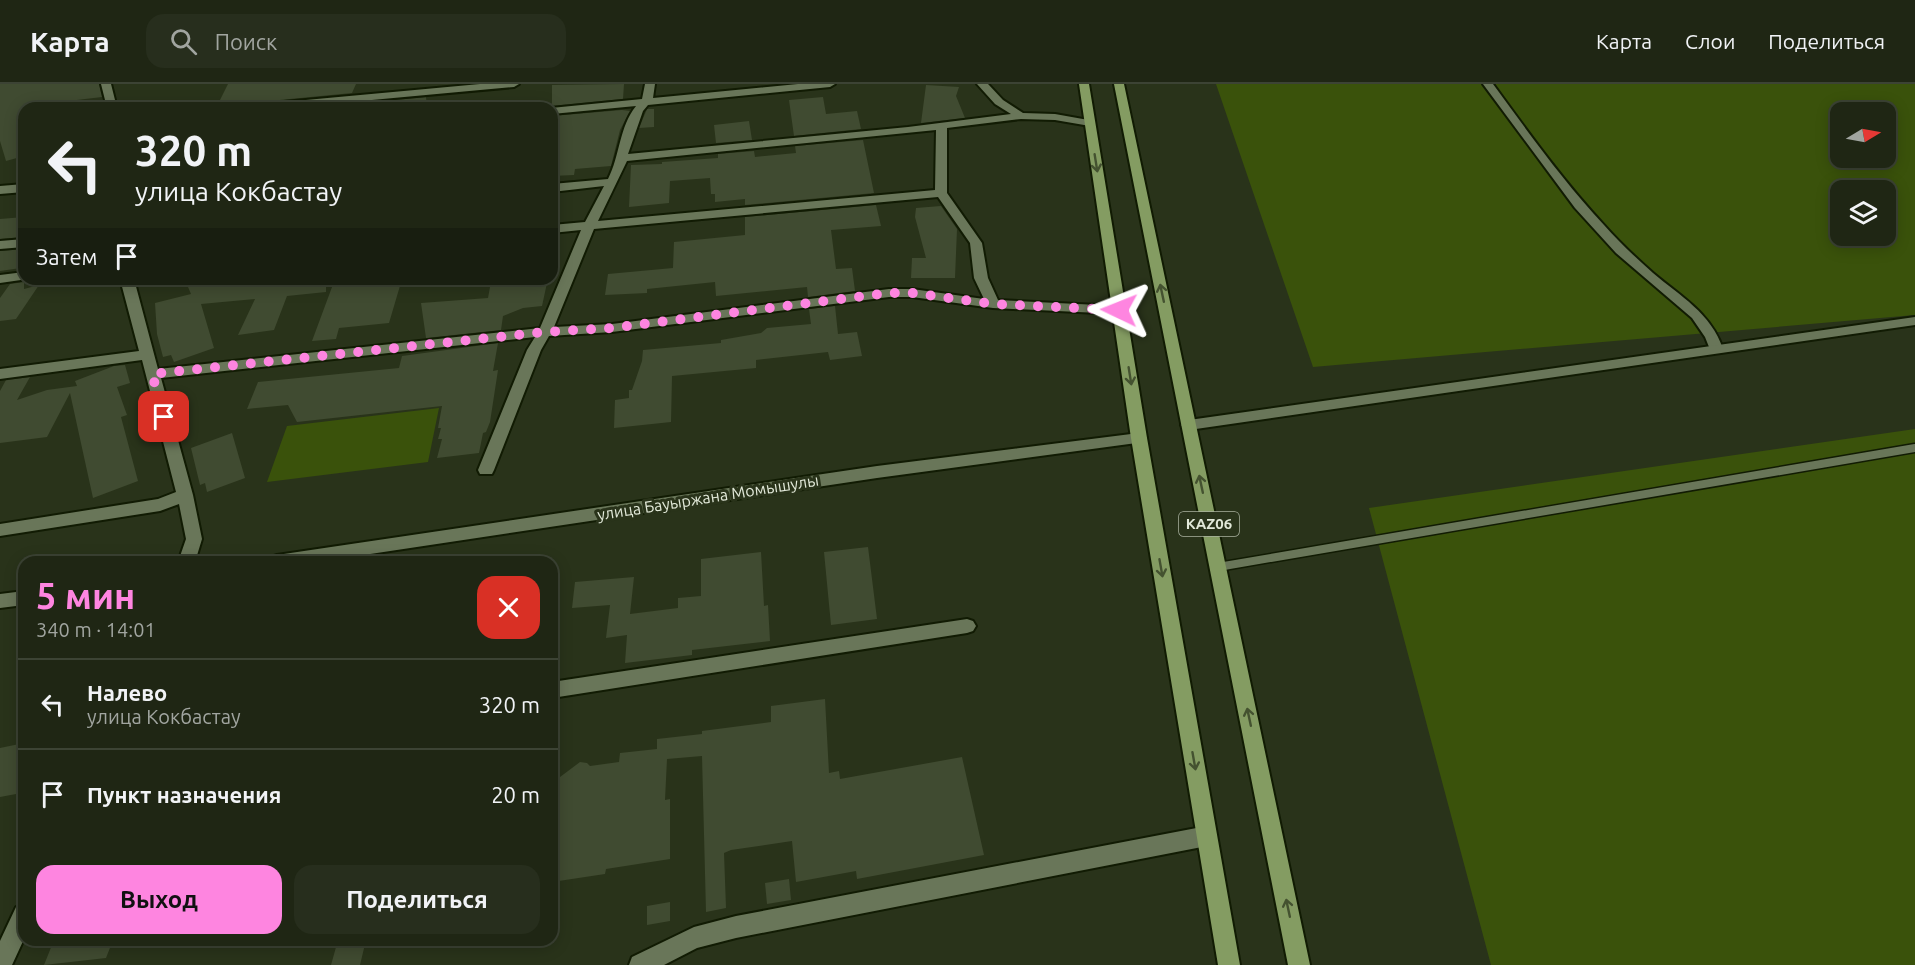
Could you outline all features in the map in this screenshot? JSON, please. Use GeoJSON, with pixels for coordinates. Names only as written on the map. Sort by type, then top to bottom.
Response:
{"type":"FeatureCollection","features":[{"type":"Feature","properties":{"kind":"highway","name":"KАZ06"},"geometry":{"type":"LineString","coordinates":[[1084,84],[1139,438],[1229,965]]}},
{"type":"Feature","properties":{"kind":"highway","name":"KАZ06"},"geometry":{"type":"LineString","coordinates":[[1119,84],[1299,965]]}},
{"type":"Feature","properties":{"kind":"street"},"geometry":{"type":"LineString","coordinates":[[106,84],[110,102]]}},
{"type":"Feature","properties":{"kind":"street"},"geometry":{"type":"LineString","coordinates":[[316,102],[514,84]]}},
{"type":"Feature","properties":{"kind":"street"},"geometry":{"type":"LineString","coordinates":[[486,470],[534,350],[545,332],[589,225],[612,182],[633,120],[647,100],[650,84]]}},
{"type":"Feature","properties":{"kind":"street"},"geometry":{"type":"LineString","coordinates":[[558,110],[830,84]]}},
{"type":"Feature","properties":{"kind":"street"},"geometry":{"type":"LineString","coordinates":[[982,84],[999,102],[1021,116]]}},
{"type":"Feature","properties":{"kind":"street"},"geometry":{"type":"LineString","coordinates":[[1488,84],[1569,192],[1628,258],[1693,312],[1714,337],[1716,349]]}},
{"type":"Feature","properties":{"kind":"street"},"geometry":{"type":"LineString","coordinates":[[622,158],[1021,116],[1055,117],[1090,123]]}},
{"type":"Feature","properties":{"kind":"street"},"geometry":{"type":"LineString","coordinates":[[942,125],[941,193],[976,243],[981,278],[993,304]]}},
{"type":"Feature","properties":{"kind":"street"},"geometry":{"type":"LineString","coordinates":[[558,187],[612,182]]}},
{"type":"Feature","properties":{"kind":"street"},"geometry":{"type":"LineString","coordinates":[[0,190],[18,188]]}},
{"type":"Feature","properties":{"kind":"street"},"geometry":{"type":"LineString","coordinates":[[558,228],[941,193]]}},
{"type":"Feature","properties":{"kind":"street"},"geometry":{"type":"LineString","coordinates":[[0,245],[18,244]]}},
{"type":"Feature","properties":{"kind":"street"},"geometry":{"type":"LineString","coordinates":[[0,279],[18,277]]}},
{"type":"Feature","properties":{"kind":"street"},"geometry":{"type":"LineString","coordinates":[[129,285],[185,495],[194,539],[189,556]]}},
{"type":"Feature","properties":{"kind":"street"},"geometry":{"type":"LineString","coordinates":[[152,374],[545,332],[612,328],[889,293],[912,293],[993,304],[1119,310]]}},
{"type":"Feature","properties":{"kind":"street"},"geometry":{"type":"LineString","coordinates":[[1189,424],[1915,321]]}},
{"type":"Feature","properties":{"kind":"street"},"geometry":{"type":"LineString","coordinates":[[0,374],[147,355]]}},
{"type":"Feature","properties":{"kind":"street","name":"улица Бауыржана Момышулы"},"geometry":{"type":"LineString","coordinates":[[318,556],[866,474],[1139,438]]}},
{"type":"Feature","properties":{"kind":"street"},"geometry":{"type":"LineString","coordinates":[[0,530],[160,505],[185,495]]}},
{"type":"Feature","properties":{"kind":"street"},"geometry":{"type":"LineString","coordinates":[[0,601],[18,599]]}},
{"type":"Feature","properties":{"kind":"street"},"geometry":{"type":"LineString","coordinates":[[558,689],[967,626]]}},
{"type":"Feature","properties":{"kind":"street"},"geometry":{"type":"LineString","coordinates":[[640,965],[694,938],[736,927],[1207,836]]}},
{"type":"Feature","properties":{"kind":"street"},"geometry":{"type":"LineString","coordinates":[[0,965],[18,928]]}},
{"type":"Feature","properties":{"kind":"lane"},"geometry":{"type":"LineString","coordinates":[[1218,567],[1915,448]]}},
{"type":"Feature","properties":{"kind":"green space"},"geometry":{"type":"Polygon","coordinates":[[[1216,84],[1915,84],[1915,315],[1313,367],[1216,84]]]}},
{"type":"Feature","properties":{"kind":"green space"},"geometry":{"type":"Polygon","coordinates":[[[439,408],[428,462],[267,482],[287,426],[439,408]]]}},
{"type":"Feature","properties":{"kind":"green space"},"geometry":{"type":"Polygon","coordinates":[[[1915,429],[1915,965],[1491,965],[1369,508],[1915,429]]]}},
{"type":"Feature","properties":{"kind":"building"},"geometry":{"type":"Polygon","coordinates":[[[0,84],[99,84],[102,97],[60,102],[18,102],[18,158],[6,161],[0,141],[0,84]]]}},
{"type":"Feature","properties":{"kind":"building"},"geometry":{"type":"Polygon","coordinates":[[[228,84],[356,84],[352,93],[260,102],[219,102],[228,84]]]}},
{"type":"Feature","properties":{"kind":"building"},"geometry":{"type":"Polygon","coordinates":[[[624,84],[623,99],[558,105],[558,102],[552,102],[552,85],[624,84]]]}},
{"type":"Feature","properties":{"kind":"building"},"geometry":{"type":"Polygon","coordinates":[[[926,85],[959,87],[956,96],[965,118],[921,123],[926,85]]]}},
{"type":"Feature","properties":{"kind":"building"},"geometry":{"type":"Polygon","coordinates":[[[426,97],[426,102],[394,102],[394,100],[426,97]]]}},
{"type":"Feature","properties":{"kind":"building"},"geometry":{"type":"Polygon","coordinates":[[[823,97],[826,114],[857,111],[861,129],[794,136],[789,100],[823,97]]]}},
{"type":"Feature","properties":{"kind":"building"},"geometry":{"type":"Polygon","coordinates":[[[647,109],[654,109],[654,127],[639,128],[647,109]]]}},
{"type":"Feature","properties":{"kind":"building"},"geometry":{"type":"Polygon","coordinates":[[[630,111],[620,130],[611,166],[575,169],[574,175],[558,176],[558,115],[630,111]]]}},
{"type":"Feature","properties":{"kind":"building"},"geometry":{"type":"Polygon","coordinates":[[[749,121],[752,140],[716,143],[714,125],[749,121]]]}},
{"type":"Feature","properties":{"kind":"building"},"geometry":{"type":"Polygon","coordinates":[[[863,140],[874,193],[745,205],[745,199],[715,202],[715,194],[711,194],[710,178],[670,181],[669,203],[629,207],[631,165],[718,158],[718,154],[754,151],[755,157],[796,153],[795,146],[863,140]]]}},
{"type":"Feature","properties":{"kind":"building"},"geometry":{"type":"Polygon","coordinates":[[[876,205],[881,226],[831,230],[836,269],[852,268],[855,291],[808,297],[807,287],[716,296],[715,282],[647,289],[647,293],[605,295],[608,274],[673,268],[674,242],[745,235],[745,217],[876,205]]]}},
{"type":"Feature","properties":{"kind":"building"},"geometry":{"type":"Polygon","coordinates":[[[941,206],[957,229],[955,278],[911,278],[912,258],[926,258],[915,217],[916,208],[941,206]]]}},
{"type":"Feature","properties":{"kind":"building"},"geometry":{"type":"Polygon","coordinates":[[[18,218],[18,238],[0,239],[0,219],[18,218]]]}},
{"type":"Feature","properties":{"kind":"building"},"geometry":{"type":"Polygon","coordinates":[[[18,250],[18,268],[0,271],[0,251],[18,250]]]}},
{"type":"Feature","properties":{"kind":"building"},"geometry":{"type":"Polygon","coordinates":[[[18,283],[18,285],[24,285],[24,289],[39,285],[16,319],[0,321],[0,298],[10,284],[18,283]]]}},
{"type":"Feature","properties":{"kind":"building"},"geometry":{"type":"Polygon","coordinates":[[[326,285],[326,292],[287,296],[274,330],[238,335],[255,299],[201,304],[214,348],[174,362],[171,355],[163,357],[157,334],[155,303],[191,294],[188,287],[326,285]]]}},
{"type":"Feature","properties":{"kind":"building"},"geometry":{"type":"Polygon","coordinates":[[[333,285],[400,285],[389,323],[339,328],[336,339],[312,341],[333,285]]]}},
{"type":"Feature","properties":{"kind":"building"},"geometry":{"type":"Polygon","coordinates":[[[547,285],[542,306],[523,308],[503,316],[501,330],[426,338],[421,303],[488,298],[490,287],[547,285]]]}},
{"type":"Feature","properties":{"kind":"building"},"geometry":{"type":"Polygon","coordinates":[[[835,306],[838,334],[857,332],[862,356],[830,360],[828,352],[756,360],[756,368],[672,376],[671,422],[614,428],[615,400],[629,398],[629,390],[632,390],[642,361],[643,350],[721,343],[721,340],[761,333],[767,328],[811,324],[809,309],[835,306]]]}},
{"type":"Feature","properties":{"kind":"building"},"geometry":{"type":"Polygon","coordinates":[[[498,343],[493,371],[498,370],[490,422],[486,432],[483,433],[479,453],[437,458],[442,439],[438,439],[441,428],[438,428],[442,406],[297,422],[288,405],[247,409],[258,382],[399,368],[402,356],[498,343]]]}},
{"type":"Feature","properties":{"kind":"building"},"geometry":{"type":"Polygon","coordinates":[[[125,365],[130,383],[117,387],[127,415],[121,417],[138,481],[93,498],[70,393],[47,437],[0,443],[0,391],[6,380],[30,377],[17,400],[47,390],[77,386],[75,381],[114,366],[125,365]]]}},
{"type":"Feature","properties":{"kind":"building"},"geometry":{"type":"Polygon","coordinates":[[[232,433],[245,478],[207,492],[205,483],[200,485],[191,448],[232,433]]]}},
{"type":"Feature","properties":{"kind":"building"},"geometry":{"type":"Polygon","coordinates":[[[868,547],[877,619],[831,625],[824,552],[868,547]]]}},
{"type":"Feature","properties":{"kind":"building"},"geometry":{"type":"Polygon","coordinates":[[[761,552],[764,606],[768,605],[770,641],[692,650],[692,655],[625,663],[627,635],[606,638],[610,605],[572,608],[575,582],[634,577],[630,614],[678,608],[678,598],[701,596],[701,559],[761,552]]]}},
{"type":"Feature","properties":{"kind":"building"},"geometry":{"type":"Polygon","coordinates":[[[825,699],[829,773],[839,771],[840,779],[962,757],[984,855],[857,879],[856,871],[796,882],[792,841],[731,850],[724,853],[726,908],[706,912],[702,756],[667,759],[665,800],[670,799],[670,859],[606,869],[605,874],[558,881],[558,778],[580,762],[590,766],[619,762],[620,753],[657,749],[657,739],[771,722],[771,706],[825,699]]]}},
{"type":"Feature","properties":{"kind":"building"},"geometry":{"type":"Polygon","coordinates":[[[18,744],[18,789],[16,794],[0,797],[0,748],[18,744]]]}},
{"type":"Feature","properties":{"kind":"building"},"geometry":{"type":"Polygon","coordinates":[[[789,879],[791,900],[767,904],[765,883],[789,879]]]}},
{"type":"Feature","properties":{"kind":"building"},"geometry":{"type":"Polygon","coordinates":[[[670,902],[670,921],[647,925],[647,906],[670,902]]]}},
{"type":"Feature","properties":{"kind":"building"},"geometry":{"type":"Polygon","coordinates":[[[52,946],[111,946],[106,958],[44,965],[52,946]]]}},
{"type":"Feature","properties":{"kind":"building"},"geometry":{"type":"Polygon","coordinates":[[[336,946],[365,946],[360,965],[331,965],[336,946]]]}},
{"type":"Feature","properties":{"kind":"route"},"geometry":{"type":"LineString","coordinates":[[164,417],[152,374],[545,332],[612,328],[889,293],[912,293],[932,298],[993,304],[1119,310]]}}]}
